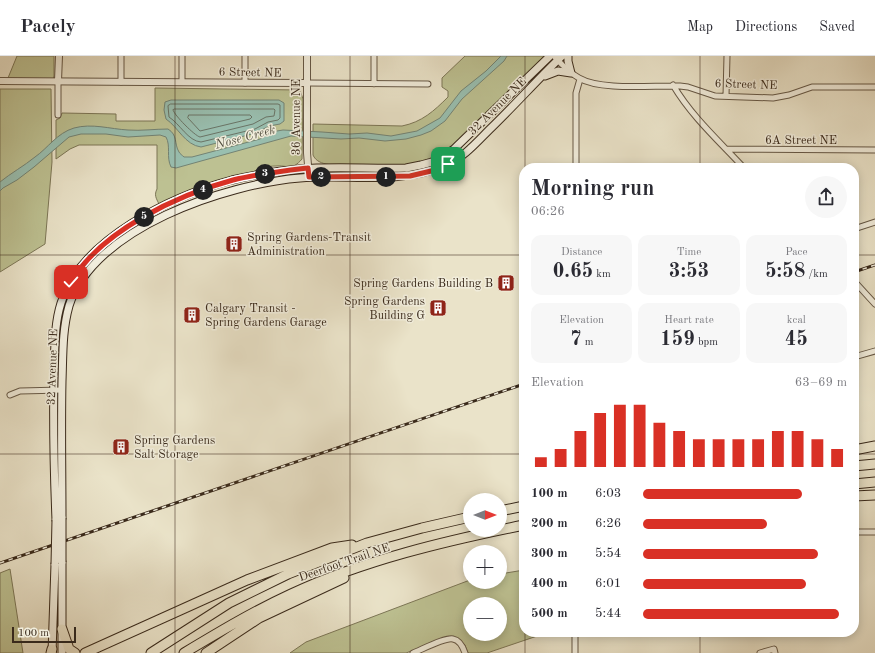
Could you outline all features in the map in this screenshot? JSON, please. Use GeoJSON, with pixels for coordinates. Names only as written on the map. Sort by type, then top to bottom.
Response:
{"type":"FeatureCollection","features":[{"type":"Feature","properties":{"kind":"highway"},"geometry":{"type":"LineString","coordinates":[[859,451],[875,446]]}},
{"type":"Feature","properties":{"kind":"highway"},"geometry":{"type":"LineString","coordinates":[[859,452],[875,450]]}},
{"type":"Feature","properties":{"kind":"highway"},"geometry":{"type":"LineString","coordinates":[[859,466],[875,464]]}},
{"type":"Feature","properties":{"kind":"highway"},"geometry":{"type":"LineString","coordinates":[[859,484],[875,482]]}},
{"type":"Feature","properties":{"kind":"highway"},"geometry":{"type":"LineString","coordinates":[[859,496],[875,495]]}},
{"type":"Feature","properties":{"kind":"highway"},"geometry":{"type":"LineString","coordinates":[[507,510],[519,507]]}},
{"type":"Feature","properties":{"kind":"highway","name":"Deerfoot Trail NE"},"geometry":{"type":"LineString","coordinates":[[151,653],[229,603],[288,574],[367,543],[463,519]]}},
{"type":"Feature","properties":{"kind":"highway","name":"Deerfoot Trail NE"},"geometry":{"type":"LineString","coordinates":[[184,653],[242,619],[291,594],[335,576],[371,563],[468,537],[519,526]]}},
{"type":"Feature","properties":{"kind":"highway"},"geometry":{"type":"LineString","coordinates":[[85,653],[247,580],[332,548],[367,543]]}},
{"type":"Feature","properties":{"kind":"highway"},"geometry":{"type":"LineString","coordinates":[[206,653],[259,618],[343,579],[371,563]]}},
{"type":"Feature","properties":{"kind":"highway"},"geometry":{"type":"LineString","coordinates":[[97,653],[160,618]]}},
{"type":"Feature","properties":{"kind":"highway"},"geometry":{"type":"LineString","coordinates":[[62,629],[69,649],[75,653]]}},
{"type":"Feature","properties":{"kind":"main road","name":"32 Avenue NE"},"geometry":{"type":"LineString","coordinates":[[59,519],[54,390],[55,338],[57,320],[61,301],[79,269],[97,249],[138,220],[187,196],[232,180],[308,168],[406,168],[438,159],[461,143],[550,56]]}},
{"type":"Feature","properties":{"kind":"main road"},"geometry":{"type":"LineString","coordinates":[[540,79],[558,71],[571,73],[568,56]]}},
{"type":"Feature","properties":{"kind":"main road","name":"32 Avenue NE"},"geometry":{"type":"LineString","coordinates":[[62,653],[59,519],[63,337],[70,304],[76,288],[85,274],[103,255],[141,229],[191,203],[263,183],[309,177],[410,176],[431,171],[448,164],[460,157],[540,79],[558,57]]}},
{"type":"Feature","properties":{"kind":"main road","name":"32 Avenue NE"},"geometry":{"type":"LineString","coordinates":[[52,652],[59,563]]}},
{"type":"Feature","properties":{"kind":"street"},"geometry":{"type":"LineString","coordinates":[[58,115],[59,56]]}},
{"type":"Feature","properties":{"kind":"street"},"geometry":{"type":"LineString","coordinates":[[121,56],[121,82]]}},
{"type":"Feature","properties":{"kind":"street"},"geometry":{"type":"LineString","coordinates":[[182,56],[182,82]]}},
{"type":"Feature","properties":{"kind":"street"},"geometry":{"type":"LineString","coordinates":[[245,56],[245,83]]}},
{"type":"Feature","properties":{"kind":"street","name":"36 Avenue NE"},"geometry":{"type":"LineString","coordinates":[[307,56],[307,152],[309,177]]}},
{"type":"Feature","properties":{"kind":"street"},"geometry":{"type":"LineString","coordinates":[[374,56],[374,84]]}},
{"type":"Feature","properties":{"kind":"street"},"geometry":{"type":"LineString","coordinates":[[726,96],[727,56]]}},
{"type":"Feature","properties":{"kind":"street","name":"6 Street NE"},"geometry":{"type":"LineString","coordinates":[[558,57],[571,73],[580,79],[603,85],[688,86],[712,95],[773,98],[789,95],[812,87],[875,87]]}},
{"type":"Feature","properties":{"kind":"street"},"geometry":{"type":"LineString","coordinates":[[576,163],[576,94],[580,79]]}},
{"type":"Feature","properties":{"kind":"street","name":"6 Street NE"},"geometry":{"type":"LineString","coordinates":[[0,82],[58,81],[428,84]]}},
{"type":"Feature","properties":{"kind":"street"},"geometry":{"type":"LineString","coordinates":[[673,86],[697,120],[739,163]]}},
{"type":"Feature","properties":{"kind":"street","name":"6A Street NE"},"geometry":{"type":"LineString","coordinates":[[726,149],[875,150]]}},
{"type":"Feature","properties":{"kind":"street"},"geometry":{"type":"LineString","coordinates":[[859,227],[875,222]]}},
{"type":"Feature","properties":{"kind":"street"},"geometry":{"type":"LineString","coordinates":[[859,286],[875,304]]}},
{"type":"Feature","properties":{"kind":"street"},"geometry":{"type":"LineString","coordinates":[[859,356],[875,351]]}},
{"type":"Feature","properties":{"kind":"street"},"geometry":{"type":"LineString","coordinates":[[10,395],[20,391],[62,390]]}},
{"type":"Feature","properties":{"kind":"street"},"geometry":{"type":"LineString","coordinates":[[859,532],[875,532]]}},
{"type":"Feature","properties":{"kind":"street"},"geometry":{"type":"LineString","coordinates":[[575,637],[575,653]]}},
{"type":"Feature","properties":{"kind":"street"},"geometry":{"type":"LineString","coordinates":[[413,653],[445,640],[452,639],[460,643],[465,653]]}},
{"type":"Feature","properties":{"kind":"street"},"geometry":{"type":"LineString","coordinates":[[760,653],[774,651]]}},
{"type":"Feature","properties":{"kind":"shaded area"},"geometry":{"type":"Polygon","coordinates":[[[17,56],[54,56],[53,79],[8,78],[17,56]]]}},
{"type":"Feature","properties":{"kind":"shaded area"},"geometry":{"type":"Polygon","coordinates":[[[465,56],[546,56],[461,140],[435,158],[406,165],[339,165],[319,162],[313,155],[313,124],[402,126],[422,119],[448,97],[448,91],[442,87],[442,78],[465,56]]]}},
{"type":"Feature","properties":{"kind":"shaded area"},"geometry":{"type":"Polygon","coordinates":[[[155,88],[299,90],[303,99],[302,159],[295,165],[289,167],[273,166],[263,168],[159,204],[156,198],[157,145],[79,145],[70,149],[56,159],[56,120],[60,118],[62,113],[116,114],[116,121],[155,121],[155,88]]]}},
{"type":"Feature","properties":{"kind":"shaded area"},"geometry":{"type":"Polygon","coordinates":[[[0,89],[51,89],[52,162],[45,244],[0,272],[0,89]]]}},
{"type":"Feature","properties":{"kind":"shaded area"},"geometry":{"type":"Polygon","coordinates":[[[10,569],[23,653],[0,653],[0,573],[10,569]]]}},
{"type":"Feature","properties":{"kind":"shaded area"},"geometry":{"type":"Polygon","coordinates":[[[519,571],[519,637],[534,637],[487,653],[468,653],[462,642],[445,638],[406,653],[290,653],[306,642],[463,583],[463,589],[507,589],[507,573],[519,571]]]}},
{"type":"Feature","properties":{"kind":"water"},"geometry":{"type":"Polygon","coordinates":[[[501,56],[507,56],[504,61],[462,99],[445,121],[431,131],[421,135],[406,139],[385,141],[359,138],[341,139],[291,136],[176,168],[171,167],[166,137],[160,135],[128,137],[106,134],[81,134],[69,137],[34,167],[0,191],[0,182],[40,153],[63,133],[74,128],[94,126],[133,130],[168,129],[175,137],[178,149],[184,157],[192,157],[260,139],[271,132],[283,130],[349,134],[367,133],[391,136],[417,131],[440,118],[461,91],[486,71],[501,56]]]}},
{"type":"Feature","properties":{"kind":"water"},"geometry":{"type":"Polygon","coordinates":[[[171,100],[279,100],[284,103],[284,121],[280,124],[269,126],[256,133],[201,147],[195,146],[190,143],[166,119],[164,110],[165,102],[171,100]]]}},
{"type":"Feature","properties":{"kind":"railway"},"geometry":{"type":"LineString","coordinates":[[859,270],[875,265]]}},
{"type":"Feature","properties":{"kind":"railway"},"geometry":{"type":"LineString","coordinates":[[0,563],[519,386]]}},
{"type":"Feature","properties":{"kind":"place","name":"Spring Gardens-Transit Administration"},"geometry":{"type":"Point","coordinates":[234,244]}},
{"type":"Feature","properties":{"kind":"place","name":"Spring Gardens Building B"},"geometry":{"type":"Point","coordinates":[506,283]}},
{"type":"Feature","properties":{"kind":"place","name":"Spring Gardens Building G"},"geometry":{"type":"Point","coordinates":[438,308]}},
{"type":"Feature","properties":{"kind":"place","name":"Calgary Transit - Spring Gardens Garage"},"geometry":{"type":"Point","coordinates":[192,315]}},
{"type":"Feature","properties":{"kind":"place","name":"Spring Gardens Salt Storage"},"geometry":{"type":"Point","coordinates":[121,447]}},
{"type":"Feature","properties":{"kind":"route"},"geometry":{"type":"LineString","coordinates":[[71,282],[79,269],[97,249],[116,234],[138,220],[187,196],[232,180],[308,168],[309,177],[410,176],[431,171],[448,164]]}},
{"type":"Feature","properties":{"kind":"water label","name":"Nose Creek"},"geometry":{"type":"Point","coordinates":[245,136]}}]}
